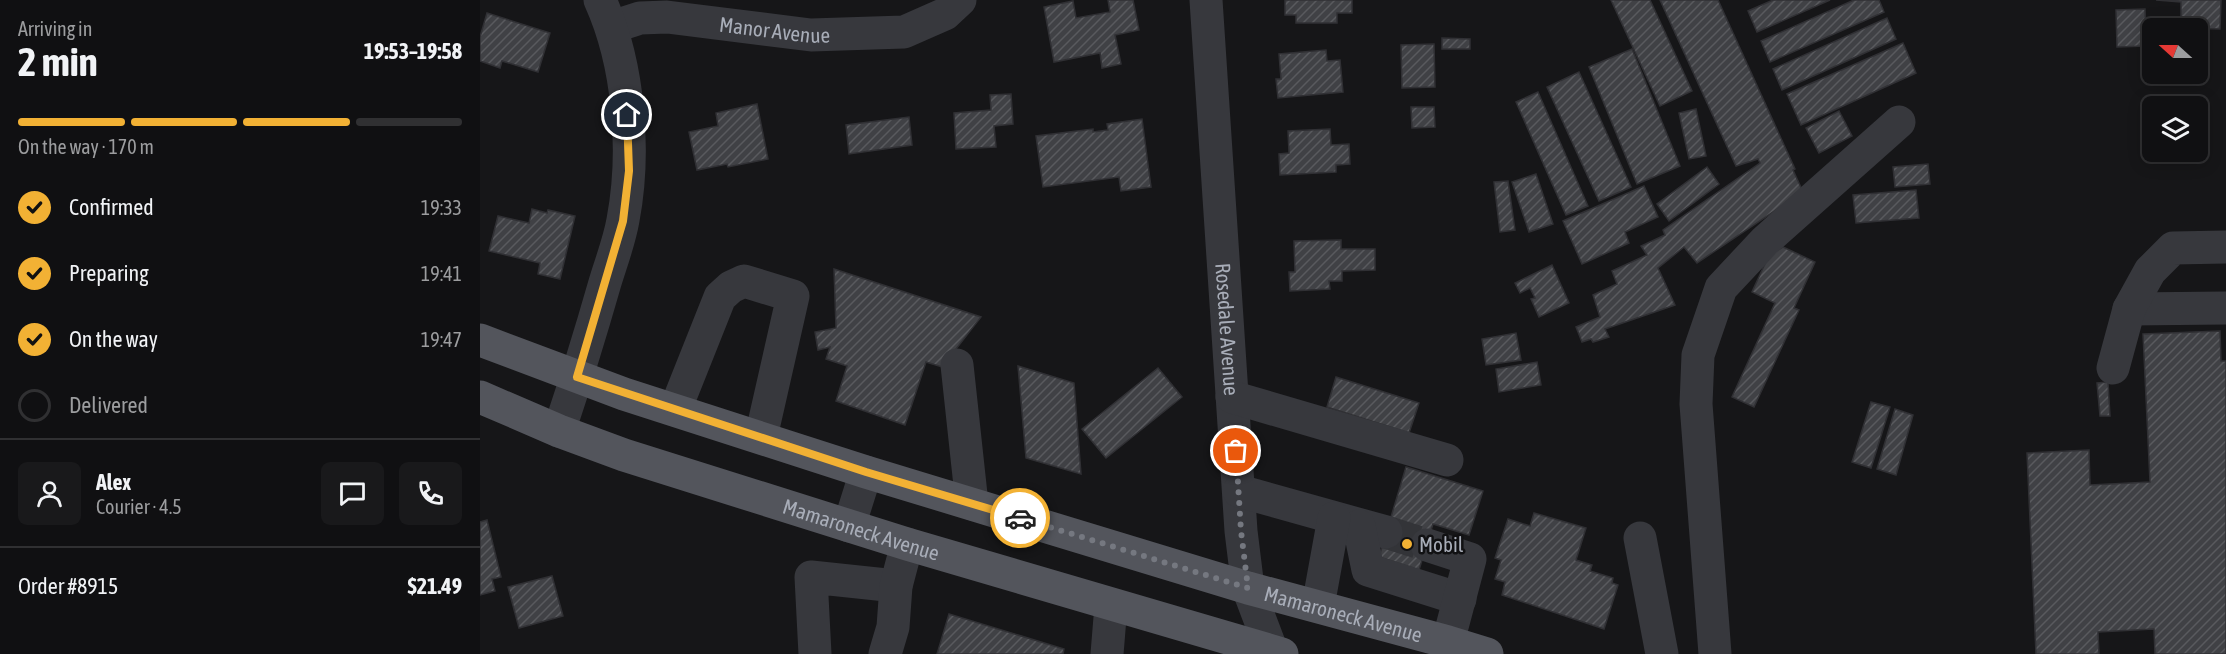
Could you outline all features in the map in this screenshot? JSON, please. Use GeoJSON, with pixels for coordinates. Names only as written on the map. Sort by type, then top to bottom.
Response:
{"type":"FeatureCollection","features":[{"type":"Feature","properties":{"kind":"main road","name":"Mamaroneck Avenue"},"geometry":{"type":"LineString","coordinates":[[480,340],[577,377],[866,472],[1248,588],[1487,654]]}},
{"type":"Feature","properties":{"kind":"main road","name":"Mamaroneck Avenue"},"geometry":{"type":"LineString","coordinates":[[480,397],[559,431],[624,454],[907,544],[1276,653]]}},
{"type":"Feature","properties":{"kind":"street","name":"Manor Avenue"},"geometry":{"type":"LineString","coordinates":[[606,14],[639,18],[667,16],[811,35],[904,33],[945,14],[960,0]]}},
{"type":"Feature","properties":{"kind":"street","name":"Rosedale Avenue"},"geometry":{"type":"LineString","coordinates":[[1206,0],[1232,397],[1248,588],[1276,653]]}},
{"type":"Feature","properties":{"kind":"street"},"geometry":{"type":"LineString","coordinates":[[559,431],[623,221],[629,171],[626,97],[606,14]]}},
{"type":"Feature","properties":{"kind":"street"},"geometry":{"type":"LineString","coordinates":[[1715,654],[1696,404],[1698,355],[1713,310],[1721,288],[1765,241],[1899,122]]}},
{"type":"Feature","properties":{"kind":"street"},"geometry":{"type":"LineString","coordinates":[[2113,368],[2129,309],[2150,272],[2173,248],[2226,246]]}},
{"type":"Feature","properties":{"kind":"street"},"geometry":{"type":"LineString","coordinates":[[675,410],[720,297],[731,287],[744,281],[793,296],[761,437]]}},
{"type":"Feature","properties":{"kind":"street"},"geometry":{"type":"LineString","coordinates":[[2129,309],[2226,308]]}},
{"type":"Feature","properties":{"kind":"street"},"geometry":{"type":"LineString","coordinates":[[957,365],[972,504]]}},
{"type":"Feature","properties":{"kind":"street"},"geometry":{"type":"LineString","coordinates":[[1232,397],[1447,460]]}},
{"type":"Feature","properties":{"kind":"street"},"geometry":{"type":"LineString","coordinates":[[849,526],[866,472]]}},
{"type":"Feature","properties":{"kind":"street"},"geometry":{"type":"LineString","coordinates":[[1239,491],[1360,525]]}},
{"type":"Feature","properties":{"kind":"street"},"geometry":{"type":"LineString","coordinates":[[1360,525],[1368,570],[1460,599]]}},
{"type":"Feature","properties":{"kind":"street"},"geometry":{"type":"LineString","coordinates":[[1318,606],[1360,525]]}},
{"type":"Feature","properties":{"kind":"street"},"geometry":{"type":"LineString","coordinates":[[1640,538],[1657,650]]}},
{"type":"Feature","properties":{"kind":"street"},"geometry":{"type":"LineString","coordinates":[[885,654],[893,627],[896,586],[907,544]]}},
{"type":"Feature","properties":{"kind":"street"},"geometry":{"type":"LineString","coordinates":[[1427,545],[1470,559],[1448,642]]}},
{"type":"Feature","properties":{"kind":"street"},"geometry":{"type":"LineString","coordinates":[[815,654],[812,577],[896,586]]}},
{"type":"Feature","properties":{"kind":"street"},"geometry":{"type":"LineString","coordinates":[[1107,654],[1111,605]]}},
{"type":"Feature","properties":{"kind":"building"},"geometry":{"type":"Polygon","coordinates":[[[1108,0],[1133,0],[1139,30],[1115,35],[1121,64],[1102,68],[1100,53],[1054,62],[1044,7],[1073,1],[1076,18],[1110,12],[1108,0]]]}},
{"type":"Feature","properties":{"kind":"building"},"geometry":{"type":"Polygon","coordinates":[[[1285,0],[1352,0],[1352,13],[1337,13],[1337,23],[1296,23],[1296,15],[1285,15],[1285,0]]]}},
{"type":"Feature","properties":{"kind":"building"},"geometry":{"type":"Polygon","coordinates":[[[1611,0],[1650,0],[1692,91],[1660,106],[1611,0]]]}},
{"type":"Feature","properties":{"kind":"building"},"geometry":{"type":"Polygon","coordinates":[[[1660,0],[1718,0],[1795,169],[1793,170],[1803,192],[1697,263],[1684,247],[1658,268],[1675,305],[1605,329],[1609,337],[1593,342],[1591,339],[1582,342],[1576,327],[1600,317],[1593,295],[1617,284],[1612,271],[1647,255],[1641,246],[1665,235],[1663,230],[1760,163],[1758,159],[1736,166],[1660,0]]]}},
{"type":"Feature","properties":{"kind":"building"},"geometry":{"type":"Polygon","coordinates":[[[1773,0],[1830,0],[1757,32],[1748,11],[1773,0]]]}},
{"type":"Feature","properties":{"kind":"building"},"geometry":{"type":"Polygon","coordinates":[[[1854,0],[1879,0],[1884,12],[1770,62],[1761,41],[1854,0]]]}},
{"type":"Feature","properties":{"kind":"building"},"geometry":{"type":"Polygon","coordinates":[[[2156,0],[2221,0],[2220,29],[2208,29],[2208,18],[2181,18],[2181,2],[2156,0]]]}},
{"type":"Feature","properties":{"kind":"building"},"geometry":{"type":"Polygon","coordinates":[[[2145,9],[2145,18],[2142,18],[2142,46],[2117,47],[2116,10],[2145,9]]]}},
{"type":"Feature","properties":{"kind":"building"},"geometry":{"type":"Polygon","coordinates":[[[487,13],[550,33],[538,72],[502,61],[500,68],[480,61],[480,37],[487,13]]]}},
{"type":"Feature","properties":{"kind":"building"},"geometry":{"type":"Polygon","coordinates":[[[1887,18],[1896,39],[1782,90],[1773,69],[1887,18]]]}},
{"type":"Feature","properties":{"kind":"building"},"geometry":{"type":"Polygon","coordinates":[[[1442,38],[1470,39],[1470,49],[1442,49],[1442,38]]]}},
{"type":"Feature","properties":{"kind":"building"},"geometry":{"type":"Polygon","coordinates":[[[1903,43],[1916,73],[1801,125],[1787,94],[1903,43]]]}},
{"type":"Feature","properties":{"kind":"building"},"geometry":{"type":"Polygon","coordinates":[[[1434,44],[1435,87],[1402,88],[1401,45],[1434,44]]]}},
{"type":"Feature","properties":{"kind":"building"},"geometry":{"type":"Polygon","coordinates":[[[1632,49],[1680,166],[1637,184],[1589,67],[1632,49]]]}},
{"type":"Feature","properties":{"kind":"building"},"geometry":{"type":"Polygon","coordinates":[[[1326,50],[1327,61],[1340,60],[1343,92],[1278,98],[1276,79],[1281,79],[1279,54],[1326,50]]]}},
{"type":"Feature","properties":{"kind":"building"},"geometry":{"type":"Polygon","coordinates":[[[1579,72],[1631,187],[1599,201],[1547,87],[1579,72]]]}},
{"type":"Feature","properties":{"kind":"building"},"geometry":{"type":"Polygon","coordinates":[[[1538,92],[1588,206],[1566,215],[1516,102],[1538,92]]]}},
{"type":"Feature","properties":{"kind":"building"},"geometry":{"type":"Polygon","coordinates":[[[1011,94],[1013,124],[994,126],[996,147],[956,149],[954,113],[991,110],[990,95],[1011,94]]]}},
{"type":"Feature","properties":{"kind":"building"},"geometry":{"type":"Polygon","coordinates":[[[757,104],[768,159],[697,170],[689,132],[718,126],[716,113],[757,104]]]}},
{"type":"Feature","properties":{"kind":"building"},"geometry":{"type":"Polygon","coordinates":[[[1411,107],[1434,107],[1435,127],[1412,128],[1411,107]]]}},
{"type":"Feature","properties":{"kind":"building"},"geometry":{"type":"Polygon","coordinates":[[[1696,109],[1706,156],[1689,159],[1679,113],[1696,109]]]}},
{"type":"Feature","properties":{"kind":"building"},"geometry":{"type":"Polygon","coordinates":[[[1839,111],[1852,136],[1819,153],[1806,128],[1839,111]]]}},
{"type":"Feature","properties":{"kind":"building"},"geometry":{"type":"Polygon","coordinates":[[[909,117],[912,145],[849,154],[846,125],[909,117]]]}},
{"type":"Feature","properties":{"kind":"building"},"geometry":{"type":"Polygon","coordinates":[[[1142,119],[1151,187],[1121,191],[1119,177],[1043,187],[1036,136],[1093,129],[1093,132],[1108,130],[1107,124],[1142,119]]]}},
{"type":"Feature","properties":{"kind":"building"},"geometry":{"type":"Polygon","coordinates":[[[1330,129],[1331,145],[1349,144],[1350,164],[1336,165],[1336,172],[1280,175],[1279,154],[1289,153],[1288,131],[1330,129]]]}},
{"type":"Feature","properties":{"kind":"building"},"geometry":{"type":"Polygon","coordinates":[[[1928,164],[1930,184],[1895,187],[1893,167],[1928,164]]]}},
{"type":"Feature","properties":{"kind":"building"},"geometry":{"type":"Polygon","coordinates":[[[1707,167],[1719,184],[1669,221],[1657,204],[1707,167]]]}},
{"type":"Feature","properties":{"kind":"building"},"geometry":{"type":"Polygon","coordinates":[[[1536,174],[1553,224],[1529,232],[1512,182],[1536,174]]]}},
{"type":"Feature","properties":{"kind":"building"},"geometry":{"type":"Polygon","coordinates":[[[1508,181],[1515,230],[1500,232],[1494,182],[1508,181]]]}},
{"type":"Feature","properties":{"kind":"building"},"geometry":{"type":"Polygon","coordinates":[[[1644,186],[1658,217],[1625,232],[1629,243],[1582,264],[1563,221],[1644,186]]]}},
{"type":"Feature","properties":{"kind":"building"},"geometry":{"type":"Polygon","coordinates":[[[1916,190],[1919,218],[1856,223],[1853,195],[1916,190]]]}},
{"type":"Feature","properties":{"kind":"building"},"geometry":{"type":"Polygon","coordinates":[[[532,209],[575,216],[560,279],[538,274],[540,263],[489,251],[498,216],[529,223],[532,209]]]}},
{"type":"Feature","properties":{"kind":"building"},"geometry":{"type":"Polygon","coordinates":[[[1341,240],[1341,249],[1375,249],[1375,270],[1342,271],[1342,281],[1329,281],[1330,289],[1290,291],[1289,272],[1295,272],[1294,241],[1341,240]]]}},
{"type":"Feature","properties":{"kind":"building"},"geometry":{"type":"Polygon","coordinates":[[[1783,247],[1815,262],[1794,308],[1799,310],[1754,407],[1732,397],[1775,303],[1752,292],[1769,255],[1783,247]]]}},
{"type":"Feature","properties":{"kind":"building"},"geometry":{"type":"Polygon","coordinates":[[[1552,265],[1569,303],[1539,317],[1531,299],[1535,298],[1530,288],[1520,293],[1515,283],[1552,265]]]}},
{"type":"Feature","properties":{"kind":"building"},"geometry":{"type":"Polygon","coordinates":[[[834,269],[981,317],[942,367],[926,362],[905,425],[836,401],[847,366],[826,359],[830,347],[818,350],[815,332],[836,328],[834,269]]]}},
{"type":"Feature","properties":{"kind":"building"},"geometry":{"type":"Polygon","coordinates":[[[2220,331],[2221,361],[2226,361],[2226,654],[2155,654],[2154,629],[2098,632],[2099,654],[2036,654],[2027,453],[2089,450],[2090,485],[2150,482],[2143,334],[2220,331]]]}},
{"type":"Feature","properties":{"kind":"building"},"geometry":{"type":"Polygon","coordinates":[[[1516,333],[1521,360],[1486,365],[1482,339],[1516,333]]]}},
{"type":"Feature","properties":{"kind":"building"},"geometry":{"type":"Polygon","coordinates":[[[1537,362],[1541,385],[1499,392],[1496,369],[1537,362]]]}},
{"type":"Feature","properties":{"kind":"building"},"geometry":{"type":"Polygon","coordinates":[[[1018,366],[1074,383],[1081,474],[1026,458],[1018,366]]]}},
{"type":"Feature","properties":{"kind":"building"},"geometry":{"type":"Polygon","coordinates":[[[1158,368],[1182,397],[1106,458],[1082,429],[1158,368]]]}},
{"type":"Feature","properties":{"kind":"building"},"geometry":{"type":"Polygon","coordinates":[[[1336,377],[1419,403],[1409,433],[1327,407],[1336,377]]]}},
{"type":"Feature","properties":{"kind":"building"},"geometry":{"type":"Polygon","coordinates":[[[2108,382],[2110,416],[2100,416],[2097,383],[2108,382]]]}},
{"type":"Feature","properties":{"kind":"building"},"geometry":{"type":"Polygon","coordinates":[[[1871,402],[1890,407],[1871,468],[1852,462],[1871,402]]]}},
{"type":"Feature","properties":{"kind":"building"},"geometry":{"type":"Polygon","coordinates":[[[1895,409],[1913,415],[1896,475],[1877,469],[1895,409]]]}},
{"type":"Feature","properties":{"kind":"building"},"geometry":{"type":"Polygon","coordinates":[[[1406,467],[1483,491],[1469,535],[1433,524],[1419,570],[1379,557],[1406,467]]]}},
{"type":"Feature","properties":{"kind":"building"},"geometry":{"type":"Polygon","coordinates":[[[1534,513],[1586,528],[1576,560],[1592,565],[1590,571],[1613,578],[1612,583],[1618,585],[1604,629],[1502,595],[1505,582],[1495,579],[1501,560],[1495,558],[1508,519],[1530,526],[1534,513]]]}},
{"type":"Feature","properties":{"kind":"building"},"geometry":{"type":"Polygon","coordinates":[[[487,520],[501,577],[492,579],[495,591],[480,595],[480,522],[487,520]]]}},
{"type":"Feature","properties":{"kind":"building"},"geometry":{"type":"Polygon","coordinates":[[[552,576],[563,616],[519,628],[508,587],[552,576]]]}},
{"type":"Feature","properties":{"kind":"building"},"geometry":{"type":"Polygon","coordinates":[[[949,614],[1064,649],[1063,654],[937,654],[949,614]]]}},
{"type":"Feature","properties":{"kind":"tunnel"},"geometry":{"type":"LineString","coordinates":[[1386,532],[1427,545]]}},
{"type":"Feature","properties":{"kind":"way so far"},"geometry":{"type":"LineString","coordinates":[[1020,518],[1248,588],[1241,531],[1236,451]]}},
{"type":"Feature","properties":{"kind":"place","name":"Mobil"},"geometry":{"type":"Point","coordinates":[1407,544]}},
{"type":"Feature","properties":{"kind":"route"},"geometry":{"type":"LineString","coordinates":[[627,115],[629,171],[623,221],[577,377],[866,472],[1020,518]]}}]}
